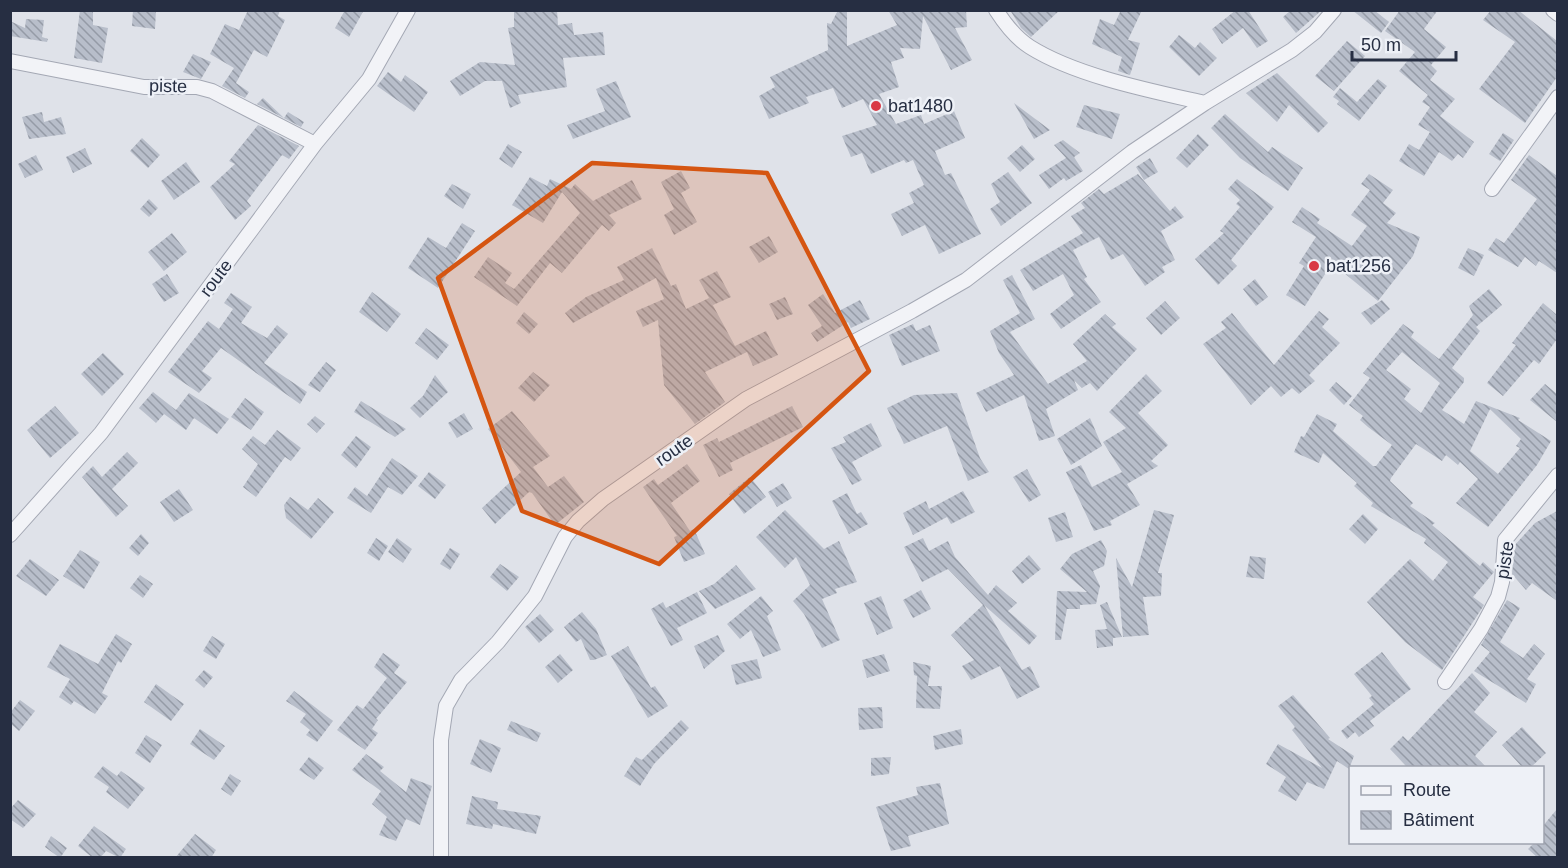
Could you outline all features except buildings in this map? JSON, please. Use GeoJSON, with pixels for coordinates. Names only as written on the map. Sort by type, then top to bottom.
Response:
{"type":"FeatureCollection","features":[{"type":"Feature","properties":{"kind":"street","name":"route"},"geometry":{"type":"LineString","coordinates":[[10,535],[101,433],[315,144],[369,79],[408,10]]}},
{"type":"Feature","properties":{"kind":"street"},"geometry":{"type":"LineString","coordinates":[[996,10],[1028,46],[1050,58],[1160,92],[1205,103]]}},
{"type":"Feature","properties":{"kind":"street","name":"route"},"geometry":{"type":"LineString","coordinates":[[441,858],[446,706],[461,680],[498,642],[535,596],[565,537],[578,521],[603,499],[739,404],[966,280],[1132,152],[1205,103],[1292,50],[1315,32],[1334,10]]}},
{"type":"Feature","properties":{"kind":"street"},"geometry":{"type":"LineString","coordinates":[[1553,10],[1557,14]]}},
{"type":"Feature","properties":{"kind":"street","name":"piste"},"geometry":{"type":"LineString","coordinates":[[10,61],[144,87],[197,87],[212,91],[315,144]]}},
{"type":"Feature","properties":{"kind":"street"},"geometry":{"type":"LineString","coordinates":[[1492,189],[1557,97]]}},
{"type":"Feature","properties":{"kind":"street","name":"piste"},"geometry":{"type":"LineString","coordinates":[[1445,682],[1491,612],[1502,582],[1503,549],[1510,532],[1557,476]]}},
{"type":"Feature","properties":{"kind":"highlighted area"},"geometry":{"type":"Polygon","coordinates":[[[592,163],[767,173],[869,371],[659,564],[522,511],[438,278],[592,163]]]}},
{"type":"Feature","properties":{"kind":"place","name":"bat1480"},"geometry":{"type":"Point","coordinates":[876,106]}},
{"type":"Feature","properties":{"kind":"place","name":"bat1256"},"geometry":{"type":"Point","coordinates":[1314,266]}}]}
